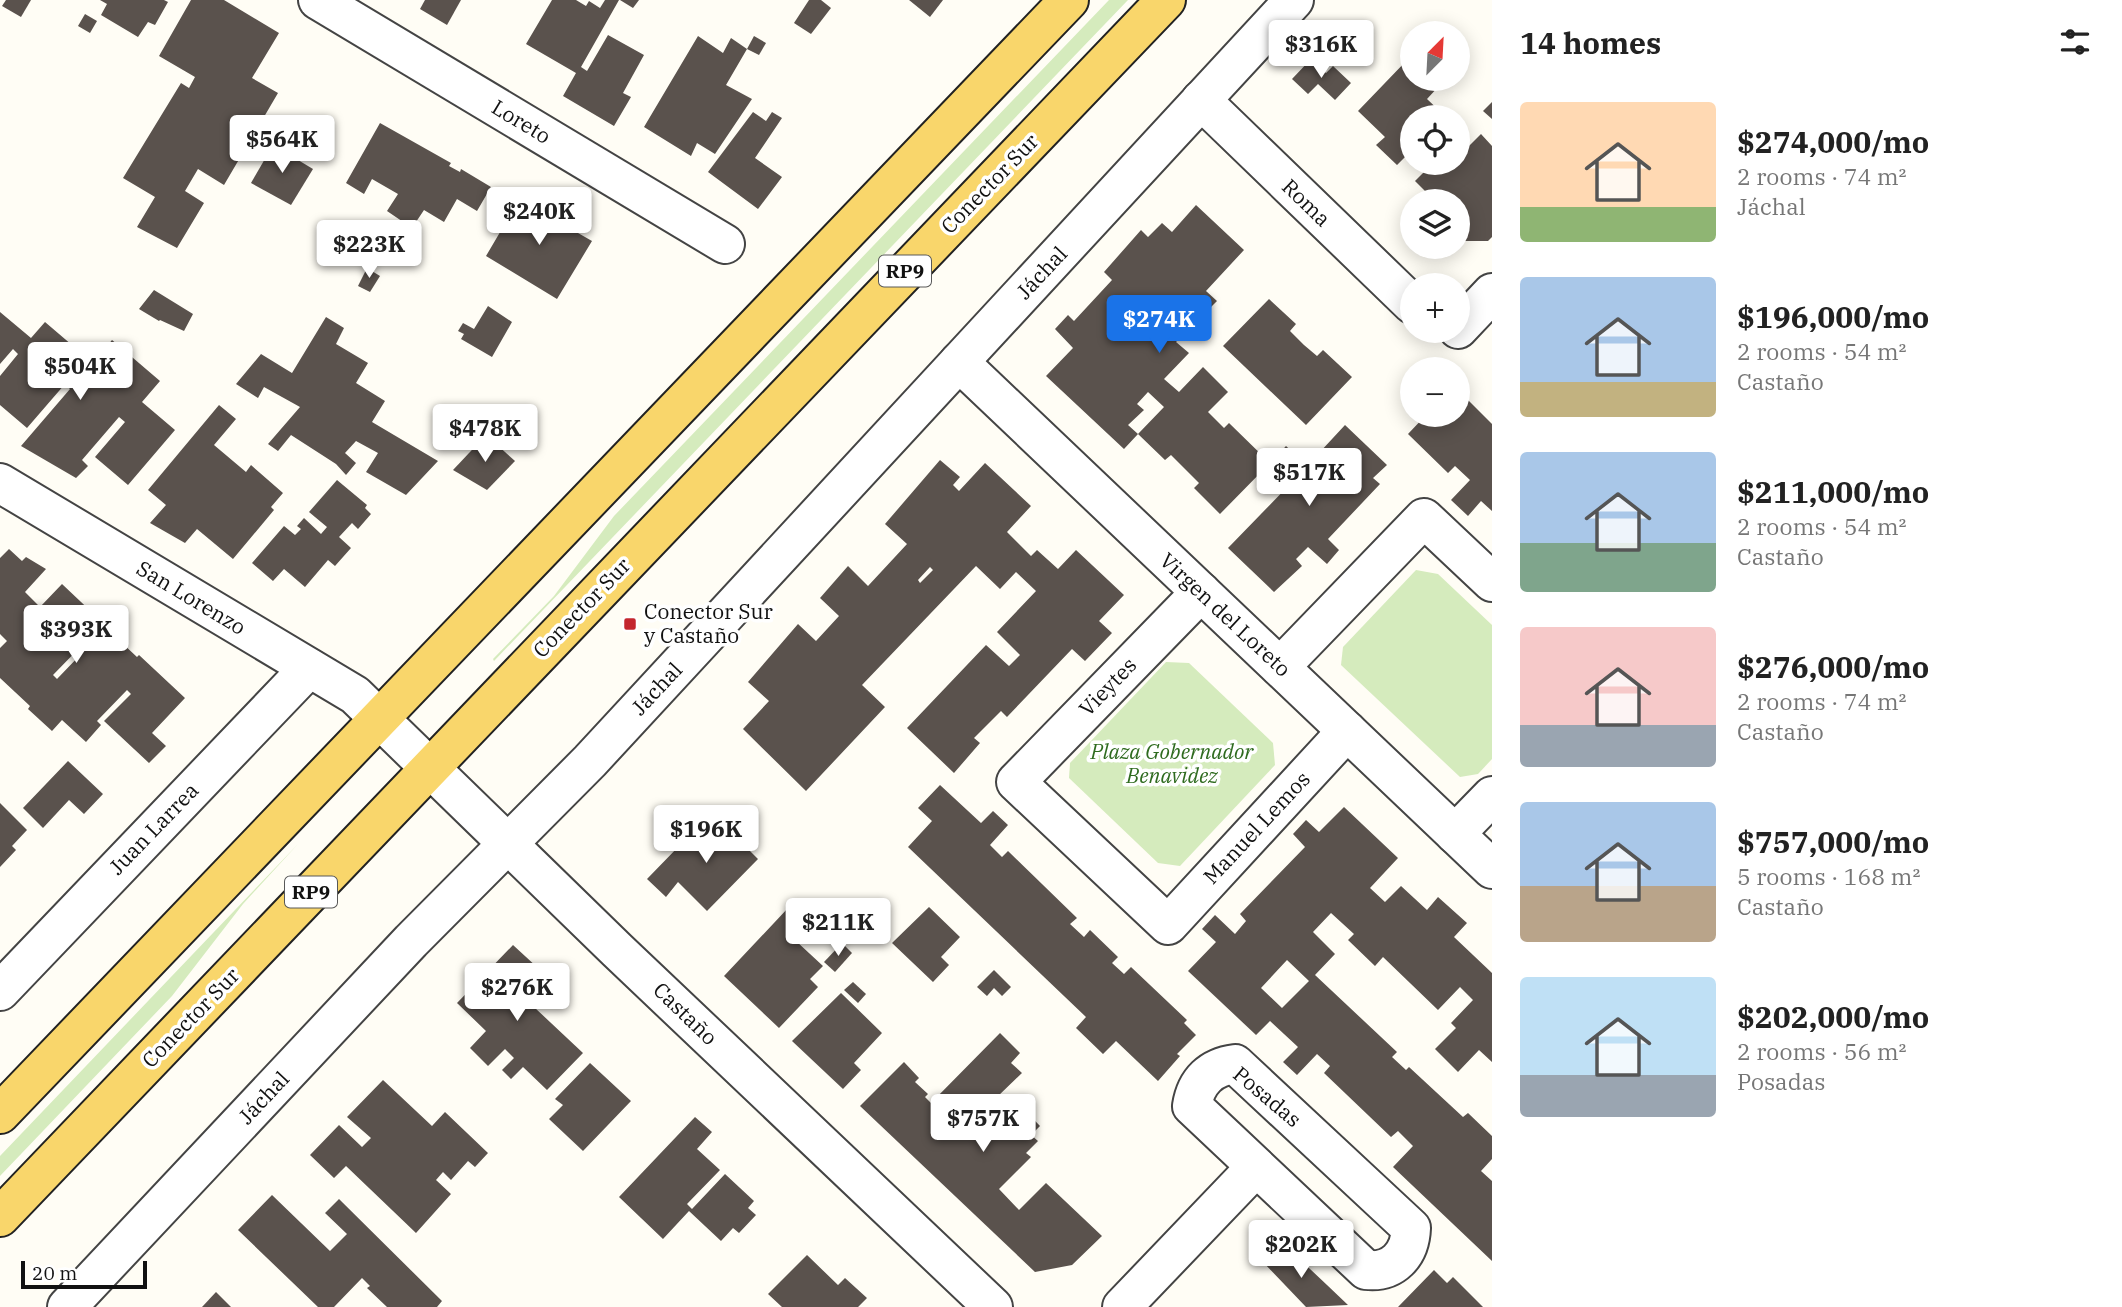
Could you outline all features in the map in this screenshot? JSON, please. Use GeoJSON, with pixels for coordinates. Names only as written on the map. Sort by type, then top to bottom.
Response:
{"type":"FeatureCollection","features":[{"type":"Feature","properties":{"kind":"main road"},"geometry":{"type":"LineString","coordinates":[[0,1114],[1069,0]]}},
{"type":"Feature","properties":{"kind":"main road","name":"Conector Sur"},"geometry":{"type":"LineString","coordinates":[[0,1217],[1166,0]]}},
{"type":"Feature","properties":{"kind":"street","name":"Loreto"},"geometry":{"type":"LineString","coordinates":[[318,0],[725,244]]}},
{"type":"Feature","properties":{"kind":"street","name":"Jáchal"},"geometry":{"type":"LineString","coordinates":[[67,1307],[411,941],[590,761],[1294,0]]}},
{"type":"Feature","properties":{"kind":"street","name":"Roma"},"geometry":{"type":"LineString","coordinates":[[1201,100],[1400,292]]}},
{"type":"Feature","properties":{"kind":"street"},"geometry":{"type":"LineString","coordinates":[[1470,313],[1492,293]]}},
{"type":"Feature","properties":{"kind":"street","name":"Virgen del Loreto"},"geometry":{"type":"LineString","coordinates":[[959,362],[1492,869]]}},
{"type":"Feature","properties":{"kind":"street","name":"San Lorenzo"},"geometry":{"type":"LineString","coordinates":[[0,483],[355,695],[379,718]]}},
{"type":"Feature","properties":{"kind":"street"},"geometry":{"type":"LineString","coordinates":[[1280,667],[1424,518],[1492,582]]}},
{"type":"Feature","properties":{"kind":"street","name":"Vieytes"},"geometry":{"type":"LineString","coordinates":[[1168,925],[1016,782],[1201,592]]}},
{"type":"Feature","properties":{"kind":"street","name":"Juan Larrea"},"geometry":{"type":"LineString","coordinates":[[0,991],[309,668]]}},
{"type":"Feature","properties":{"kind":"street","name":"Castaño"},"geometry":{"type":"LineString","coordinates":[[379,718],[993,1307]]}},
{"type":"Feature","properties":{"kind":"street","name":"Manuel Lemos"},"geometry":{"type":"LineString","coordinates":[[1168,925],[1347,731]]}},
{"type":"Feature","properties":{"kind":"street"},"geometry":{"type":"LineString","coordinates":[[1455,834],[1492,796]]}},
{"type":"Feature","properties":{"kind":"street","name":"Posadas"},"geometry":{"type":"LineString","coordinates":[[1236,1064],[1411,1228],[1406,1251],[1398,1261],[1387,1268],[1366,1270],[1256,1167],[1192,1107],[1197,1087],[1216,1069],[1236,1064]]}},
{"type":"Feature","properties":{"kind":"street"},"geometry":{"type":"LineString","coordinates":[[1122,1307],[1256,1167]]}},
{"type":"Feature","properties":{"kind":"green space"},"geometry":{"type":"Polygon","coordinates":[[[1109,0],[1128,0],[494,661],[554,596],[614,516],[1109,0]]]}},
{"type":"Feature","properties":{"kind":"green space"},"geometry":{"type":"Polygon","coordinates":[[[1416,570],[1438,574],[1492,625],[1492,759],[1478,774],[1460,777],[1341,665],[1343,647],[1416,570]]]}},
{"type":"Feature","properties":{"kind":"green space","name":"Plaza Gobernador Benavidez"},"geometry":{"type":"Polygon","coordinates":[[[1166,662],[1189,663],[1273,743],[1275,765],[1180,866],[1158,863],[1069,778],[1070,763],[1166,662]]]}},
{"type":"Feature","properties":{"kind":"green space"},"geometry":{"type":"Polygon","coordinates":[[[298,844],[243,904],[172,996],[0,1176],[0,1156],[298,844]]]}},
{"type":"Feature","properties":{"kind":"building"},"geometry":{"type":"Polygon","coordinates":[[[6,0],[31,0],[21,17],[2,6],[6,0]]]}},
{"type":"Feature","properties":{"kind":"building"},"geometry":{"type":"Polygon","coordinates":[[[100,0],[168,2],[155,25],[148,22],[138,37],[101,15],[107,4],[100,0]]]}},
{"type":"Feature","properties":{"kind":"building"},"geometry":{"type":"Polygon","coordinates":[[[191,0],[224,0],[279,33],[252,78],[278,93],[224,185],[198,169],[185,191],[204,203],[177,248],[137,227],[155,197],[123,178],[181,83],[189,88],[195,77],[159,56],[191,0]]]}},
{"type":"Feature","properties":{"kind":"building"},"geometry":{"type":"Polygon","coordinates":[[[425,0],[461,0],[447,25],[420,9],[425,0]]]}},
{"type":"Feature","properties":{"kind":"building"},"geometry":{"type":"Polygon","coordinates":[[[552,0],[576,0],[586,6],[589,1],[600,8],[605,0],[619,0],[581,67],[587,71],[608,35],[644,55],[623,93],[631,97],[614,126],[563,96],[576,73],[526,44],[552,0]]]}},
{"type":"Feature","properties":{"kind":"building"},"geometry":{"type":"Polygon","coordinates":[[[620,0],[639,0],[633,8],[620,0]]]}},
{"type":"Feature","properties":{"kind":"building"},"geometry":{"type":"Polygon","coordinates":[[[809,0],[821,0],[831,8],[811,34],[794,23],[809,0]]]}},
{"type":"Feature","properties":{"kind":"building"},"geometry":{"type":"Polygon","coordinates":[[[909,0],[943,0],[930,17],[909,0]]]}},
{"type":"Feature","properties":{"kind":"building"},"geometry":{"type":"Polygon","coordinates":[[[85,14],[97,21],[90,33],[78,26],[85,14]]]}},
{"type":"Feature","properties":{"kind":"building"},"geometry":{"type":"Polygon","coordinates":[[[1311,23],[1328,38],[1312,55],[1295,39],[1311,23]]]}},
{"type":"Feature","properties":{"kind":"building"},"geometry":{"type":"Polygon","coordinates":[[[698,36],[723,53],[731,38],[747,49],[726,85],[752,99],[715,154],[697,143],[691,156],[644,127],[698,36]]]}},
{"type":"Feature","properties":{"kind":"building"},"geometry":{"type":"Polygon","coordinates":[[[754,36],[766,43],[759,55],[747,49],[754,36]]]}},
{"type":"Feature","properties":{"kind":"building"},"geometry":{"type":"Polygon","coordinates":[[[1311,59],[1326,73],[1333,66],[1351,83],[1335,100],[1318,84],[1308,94],[1292,79],[1311,59]]]}},
{"type":"Feature","properties":{"kind":"building"},"geometry":{"type":"Polygon","coordinates":[[[1400,67],[1400,91],[1434,91],[1427,99],[1433,105],[1400,105],[1400,162],[1397,165],[1376,145],[1385,137],[1358,111],[1400,67]]]}},
{"type":"Feature","properties":{"kind":"building"},"geometry":{"type":"Polygon","coordinates":[[[1492,102],[1492,119],[1483,111],[1492,102]]]}},
{"type":"Feature","properties":{"kind":"building"},"geometry":{"type":"Polygon","coordinates":[[[753,112],[766,121],[772,112],[782,118],[755,158],[782,177],[758,209],[708,172],[753,112]]]}},
{"type":"Feature","properties":{"kind":"building"},"geometry":{"type":"Polygon","coordinates":[[[380,123],[451,163],[449,166],[460,172],[461,169],[491,187],[477,211],[457,199],[444,222],[424,210],[412,228],[387,211],[398,194],[372,179],[364,194],[346,183],[380,123]]]}},
{"type":"Feature","properties":{"kind":"building"},"geometry":{"type":"Polygon","coordinates":[[[1481,134],[1492,146],[1492,237],[1488,241],[1470,241],[1470,189],[1423,189],[1415,181],[1421,175],[1470,175],[1470,145],[1481,134]]]}},
{"type":"Feature","properties":{"kind":"building"},"geometry":{"type":"Polygon","coordinates":[[[273,145],[313,169],[291,205],[251,183],[273,145]]]}},
{"type":"Feature","properties":{"kind":"building"},"geometry":{"type":"Polygon","coordinates":[[[523,193],[546,207],[543,213],[592,241],[557,299],[486,256],[523,193]]]}},
{"type":"Feature","properties":{"kind":"building"},"geometry":{"type":"Polygon","coordinates":[[[1196,205],[1244,250],[1206,291],[1217,301],[1176,342],[1189,353],[1164,379],[1179,392],[1203,367],[1228,392],[1208,412],[1224,428],[1229,423],[1270,463],[1220,514],[1194,488],[1199,483],[1171,455],[1165,460],[1138,434],[1124,449],[1046,376],[1073,348],[1055,329],[1068,315],[1074,321],[1112,280],[1104,272],[1141,230],[1148,237],[1162,223],[1172,232],[1196,205]],[[1148,392],[1137,404],[1144,410],[1128,425],[1138,434],[1164,407],[1148,392]]]}},
{"type":"Feature","properties":{"kind":"building"},"geometry":{"type":"Polygon","coordinates":[[[367,268],[380,276],[370,292],[358,286],[367,268]]]}},
{"type":"Feature","properties":{"kind":"building"},"geometry":{"type":"Polygon","coordinates":[[[154,290],[193,314],[184,331],[139,309],[154,290]]]}},
{"type":"Feature","properties":{"kind":"building"},"geometry":{"type":"Polygon","coordinates":[[[1269,299],[1296,324],[1290,331],[1304,345],[1317,356],[1323,350],[1352,377],[1306,425],[1223,346],[1269,299]]]}},
{"type":"Feature","properties":{"kind":"building"},"geometry":{"type":"Polygon","coordinates":[[[488,306],[512,322],[492,357],[461,339],[464,334],[458,331],[463,323],[474,329],[488,306]]]}},
{"type":"Feature","properties":{"kind":"building"},"geometry":{"type":"Polygon","coordinates":[[[0,312],[31,338],[45,322],[93,363],[112,340],[160,381],[142,402],[175,430],[128,485],[95,457],[125,422],[119,417],[82,460],[88,466],[76,478],[21,446],[70,389],[65,384],[27,428],[0,405],[0,376],[18,354],[13,349],[0,364],[0,312]]]}},
{"type":"Feature","properties":{"kind":"building"},"geometry":{"type":"Polygon","coordinates":[[[326,317],[344,328],[336,344],[368,363],[356,383],[385,401],[372,422],[438,461],[406,495],[366,472],[378,453],[356,441],[345,453],[356,463],[346,475],[336,464],[291,435],[278,451],[268,444],[300,407],[264,387],[258,398],[236,384],[261,354],[292,373],[326,317]]]}},
{"type":"Feature","properties":{"kind":"building"},"geometry":{"type":"Polygon","coordinates":[[[1470,402],[1492,424],[1492,511],[1481,501],[1468,516],[1451,500],[1470,480],[1455,466],[1448,473],[1408,434],[1415,427],[1470,427],[1470,402]]]}},
{"type":"Feature","properties":{"kind":"building"},"geometry":{"type":"Polygon","coordinates":[[[219,405],[236,419],[214,445],[246,472],[251,465],[283,493],[271,507],[274,510],[233,559],[197,529],[185,543],[150,523],[166,505],[148,490],[219,405]]]}},
{"type":"Feature","properties":{"kind":"building"},"geometry":{"type":"Polygon","coordinates":[[[1345,425],[1387,465],[1373,478],[1380,484],[1328,539],[1339,550],[1327,564],[1308,547],[1296,559],[1302,566],[1274,592],[1228,548],[1294,480],[1273,460],[1286,446],[1307,466],[1345,425]]]}},
{"type":"Feature","properties":{"kind":"building"},"geometry":{"type":"Polygon","coordinates":[[[486,435],[515,461],[487,490],[453,470],[486,435]]]}},
{"type":"Feature","properties":{"kind":"building"},"geometry":{"type":"Polygon","coordinates":[[[940,460],[960,477],[953,485],[959,491],[985,463],[1031,506],[1007,532],[1031,556],[1037,550],[1058,569],[1076,550],[1124,595],[1099,621],[1112,633],[1085,661],[1072,649],[1007,717],[1001,711],[974,738],[980,743],[954,773],[907,728],[986,645],[1009,666],[1020,655],[997,632],[1036,591],[1016,572],[1000,589],[976,566],[862,685],[885,707],[806,791],[743,729],[769,701],[748,682],[798,624],[816,641],[839,616],[820,598],[848,566],[868,586],[907,544],[885,524],[940,460]],[[930,567],[918,580],[920,583],[933,570],[930,567]]]}},
{"type":"Feature","properties":{"kind":"building"},"geometry":{"type":"Polygon","coordinates":[[[337,480],[367,505],[365,508],[371,514],[358,529],[352,523],[339,537],[351,548],[335,566],[328,560],[305,587],[284,569],[273,581],[252,563],[284,526],[295,535],[301,529],[297,526],[304,518],[321,534],[327,527],[309,512],[337,480]]]}},
{"type":"Feature","properties":{"kind":"building"},"geometry":{"type":"Polygon","coordinates":[[[9,549],[22,561],[26,557],[46,569],[25,592],[40,607],[62,584],[99,619],[84,633],[89,638],[53,675],[57,679],[106,628],[185,698],[152,733],[166,746],[149,763],[104,721],[131,694],[127,690],[97,721],[101,725],[86,742],[62,720],[52,731],[0,678],[0,648],[7,641],[0,634],[0,558],[9,549]]]}},
{"type":"Feature","properties":{"kind":"building"},"geometry":{"type":"Polygon","coordinates":[[[68,761],[103,794],[84,814],[69,800],[43,828],[23,808],[68,761]]]}},
{"type":"Feature","properties":{"kind":"building"},"geometry":{"type":"Polygon","coordinates":[[[940,785],[981,823],[993,811],[1008,825],[990,845],[1002,857],[1008,851],[1077,918],[1070,924],[1084,937],[1090,930],[1118,957],[1112,963],[1124,974],[1131,967],[1187,1020],[1184,1023],[1196,1035],[1177,1054],[1180,1056],[1158,1081],[1116,1041],[1103,1054],[1076,1028],[1086,1017],[908,847],[932,821],[918,808],[940,785]]]}},
{"type":"Feature","properties":{"kind":"building"},"geometry":{"type":"Polygon","coordinates":[[[0,803],[27,830],[12,846],[16,850],[0,867],[0,803]]]}},
{"type":"Feature","properties":{"kind":"building"},"geometry":{"type":"Polygon","coordinates":[[[1344,807],[1398,858],[1370,888],[1385,902],[1401,886],[1427,910],[1438,897],[1467,923],[1454,937],[1492,973],[1492,1062],[1479,1050],[1458,1072],[1435,1049],[1456,1028],[1451,1023],[1473,1000],[1460,987],[1438,1010],[1383,957],[1375,966],[1348,940],[1354,934],[1331,913],[1313,932],[1335,954],[1315,975],[1397,1052],[1392,1057],[1406,1070],[1409,1067],[1463,1117],[1468,1113],[1492,1136],[1492,1159],[1481,1171],[1492,1181],[1492,1261],[1393,1167],[1413,1146],[1398,1131],[1391,1137],[1324,1073],[1330,1066],[1317,1054],[1297,1075],[1283,1062],[1298,1047],[1270,1021],[1256,1035],[1188,971],[1216,942],[1202,929],[1215,915],[1235,934],[1246,921],[1240,914],[1305,847],[1293,834],[1306,820],[1319,832],[1344,807]],[[1287,960],[1261,988],[1282,1008],[1309,981],[1287,960]]]}},
{"type":"Feature","properties":{"kind":"building"},"geometry":{"type":"Polygon","coordinates":[[[694,823],[715,844],[740,823],[758,841],[749,850],[758,859],[707,911],[678,882],[666,897],[647,879],[680,845],[677,842],[694,823]]]}},
{"type":"Feature","properties":{"kind":"building"},"geometry":{"type":"Polygon","coordinates":[[[929,907],[960,937],[941,957],[949,965],[933,982],[892,943],[929,907]]]}},
{"type":"Feature","properties":{"kind":"building"},"geometry":{"type":"Polygon","coordinates":[[[788,908],[808,927],[796,941],[823,966],[810,979],[818,987],[779,1028],[724,976],[788,908]]]}},
{"type":"Feature","properties":{"kind":"building"},"geometry":{"type":"Polygon","coordinates":[[[842,943],[852,953],[835,972],[824,962],[842,943]]]}},
{"type":"Feature","properties":{"kind":"building"},"geometry":{"type":"Polygon","coordinates":[[[513,945],[538,968],[518,992],[583,1053],[547,1090],[523,1067],[511,1079],[502,1070],[514,1058],[505,1049],[488,1066],[470,1048],[486,1031],[457,1003],[513,945]]]}},
{"type":"Feature","properties":{"kind":"building"},"geometry":{"type":"Polygon","coordinates":[[[994,970],[1011,987],[1002,996],[994,988],[987,996],[977,987],[994,970]]]}},
{"type":"Feature","properties":{"kind":"building"},"geometry":{"type":"Polygon","coordinates":[[[853,982],[866,994],[858,1003],[844,990],[853,982]]]}},
{"type":"Feature","properties":{"kind":"building"},"geometry":{"type":"Polygon","coordinates":[[[841,993],[882,1033],[854,1063],[861,1070],[843,1089],[792,1041],[841,993]]]}},
{"type":"Feature","properties":{"kind":"building"},"geometry":{"type":"Polygon","coordinates":[[[1000,1033],[1020,1053],[1011,1063],[1022,1073],[996,1098],[1005,1107],[1014,1099],[1040,1126],[1031,1135],[1038,1141],[1026,1153],[1031,1157],[999,1189],[1019,1210],[1046,1183],[1102,1236],[1072,1265],[1035,1272],[860,1106],[904,1062],[919,1078],[915,1082],[928,1094],[925,1097],[931,1103],[1000,1033]]]}},
{"type":"Feature","properties":{"kind":"building"},"geometry":{"type":"Polygon","coordinates":[[[590,1063],[631,1101],[583,1151],[549,1119],[563,1105],[555,1099],[590,1063]]]}},
{"type":"Feature","properties":{"kind":"building"},"geometry":{"type":"Polygon","coordinates":[[[383,1080],[432,1126],[445,1112],[488,1153],[475,1167],[468,1161],[451,1180],[443,1172],[436,1180],[451,1194],[416,1233],[346,1166],[334,1178],[310,1155],[339,1125],[362,1147],[371,1138],[347,1117],[383,1080]]]}},
{"type":"Feature","properties":{"kind":"building"},"geometry":{"type":"Polygon","coordinates":[[[695,1117],[712,1132],[697,1149],[720,1170],[687,1204],[692,1209],[725,1174],[754,1201],[748,1208],[756,1215],[739,1233],[733,1228],[721,1241],[689,1211],[663,1239],[619,1197],[695,1117]]]}},
{"type":"Feature","properties":{"kind":"building"},"geometry":{"type":"Polygon","coordinates":[[[272,1195],[330,1251],[347,1234],[325,1213],[339,1199],[442,1301],[437,1307],[387,1307],[367,1288],[370,1286],[362,1278],[334,1307],[318,1307],[238,1230],[272,1195]]]}},
{"type":"Feature","properties":{"kind":"building"},"geometry":{"type":"Polygon","coordinates":[[[1292,1252],[1348,1305],[1306,1307],[1263,1262],[1251,1260],[1255,1256],[1292,1252]]]}},
{"type":"Feature","properties":{"kind":"building"},"geometry":{"type":"Polygon","coordinates":[[[807,1255],[838,1285],[845,1278],[867,1298],[858,1307],[782,1307],[768,1294],[807,1255]]]}},
{"type":"Feature","properties":{"kind":"building"},"geometry":{"type":"Polygon","coordinates":[[[1434,1270],[1447,1283],[1453,1277],[1483,1307],[1398,1307],[1434,1270]]]}},
{"type":"Feature","properties":{"kind":"building"},"geometry":{"type":"Polygon","coordinates":[[[216,1292],[231,1307],[202,1307],[216,1292]]]}},
{"type":"Feature","properties":{"kind":"place","name":"Conector Sur y Castaño"},"geometry":{"type":"Point","coordinates":[630,624]}}]}
